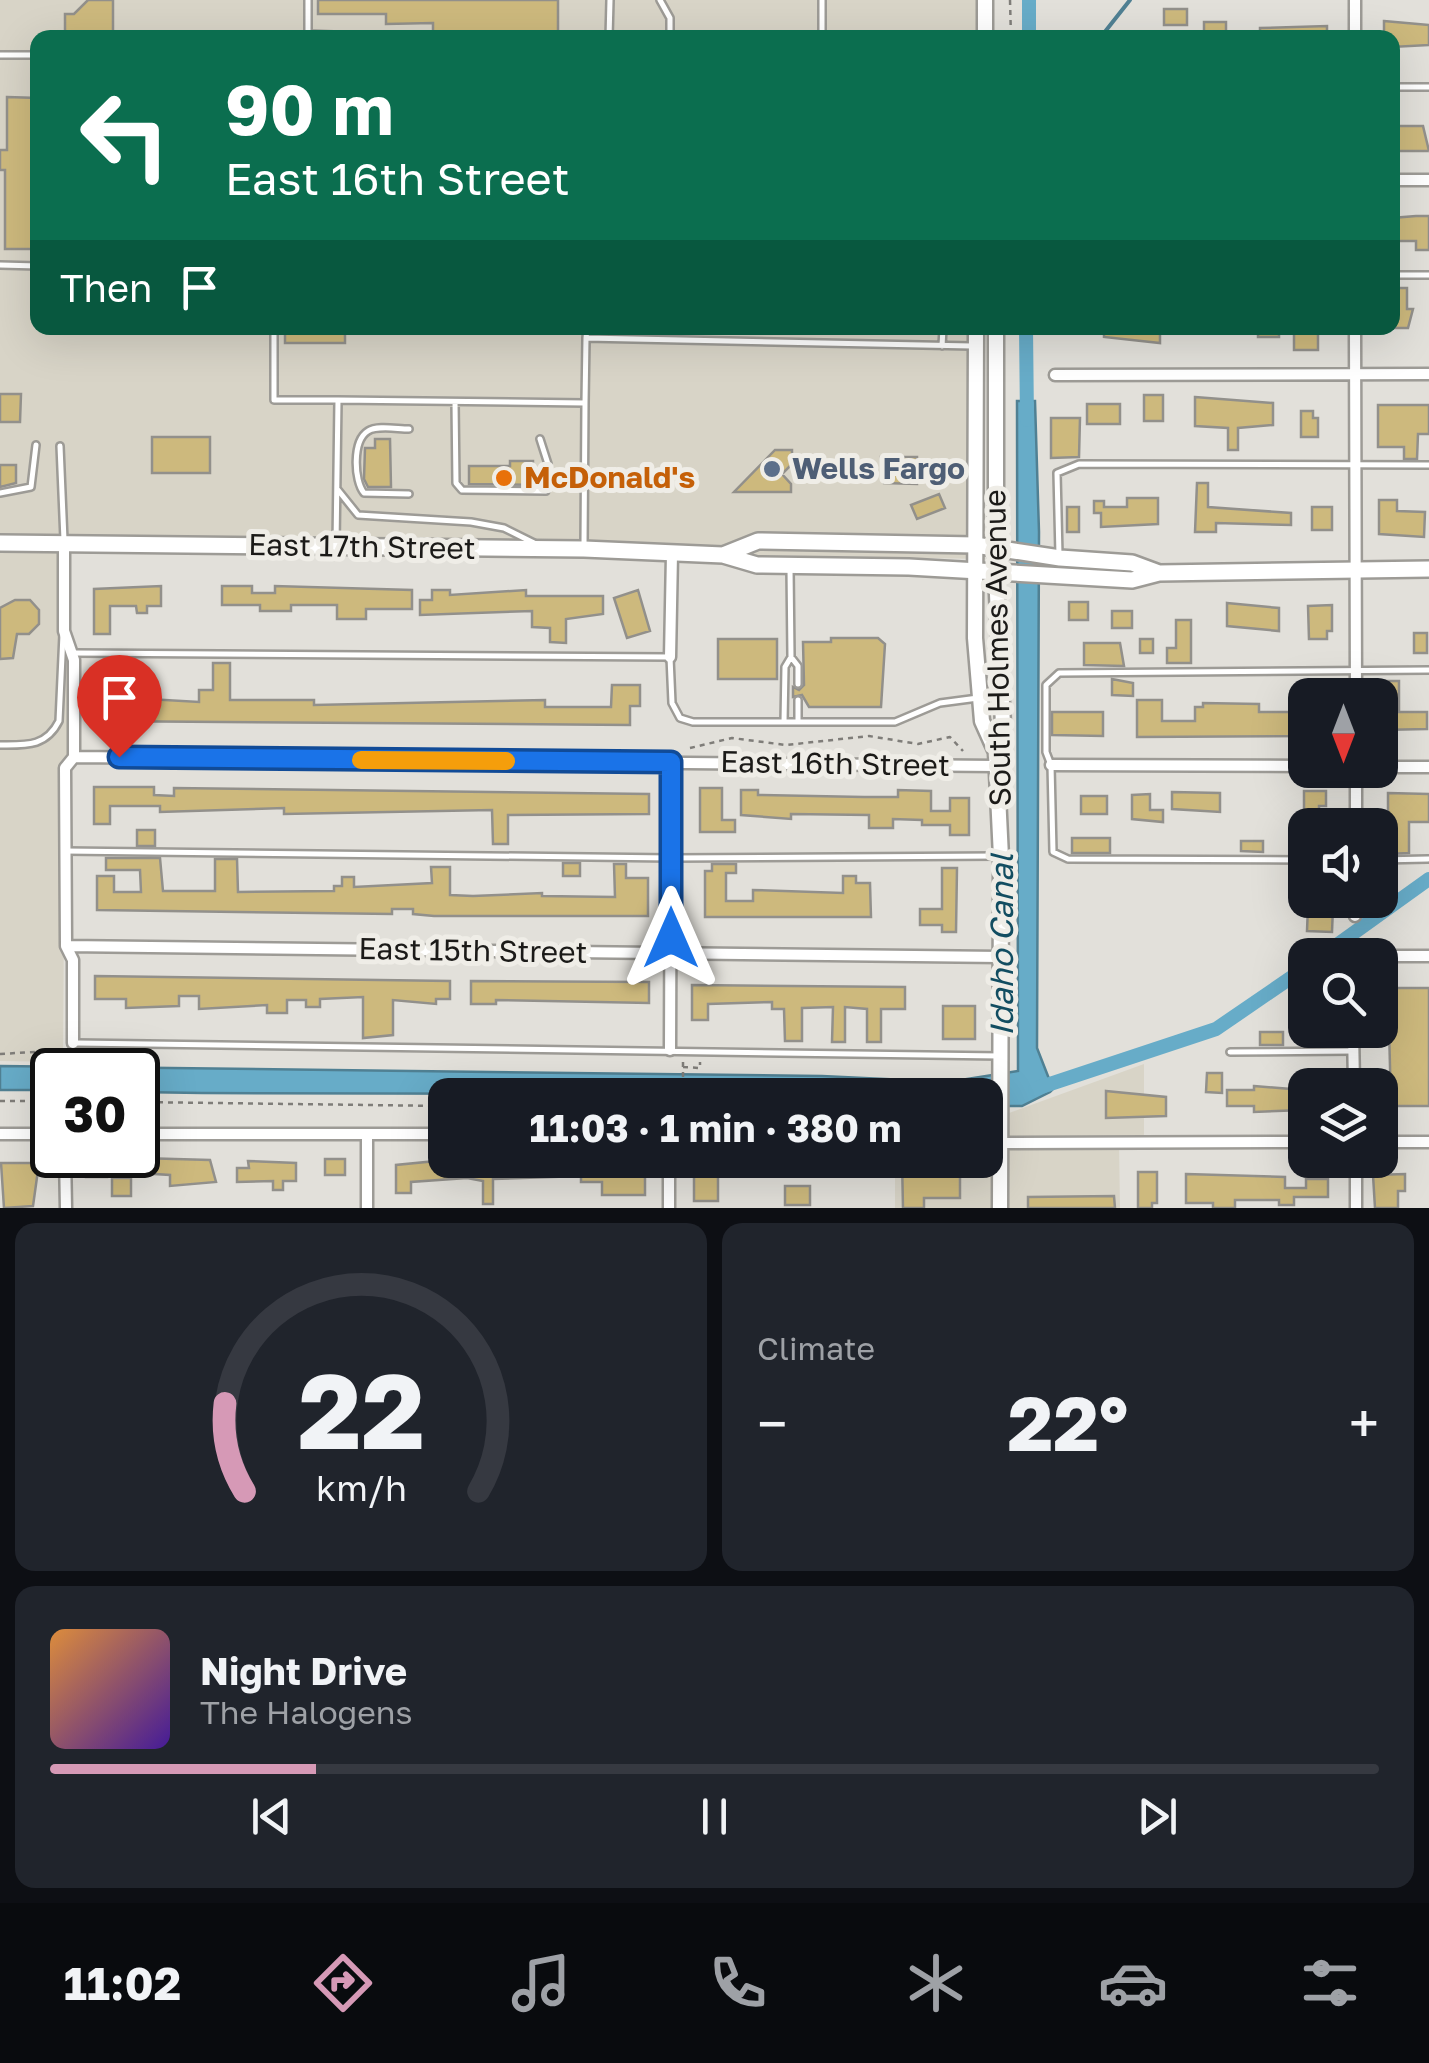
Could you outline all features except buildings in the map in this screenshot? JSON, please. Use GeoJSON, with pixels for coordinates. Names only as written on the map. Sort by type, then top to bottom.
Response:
{"type":"FeatureCollection","features":[{"type":"Feature","properties":{"kind":"main road"},"geometry":{"type":"LineString","coordinates":[[984,30],[985,0]]}},
{"type":"Feature","properties":{"kind":"main road","name":"South Holmes Avenue"},"geometry":{"type":"LineString","coordinates":[[976,335],[974,545],[978,698],[996,759]]}},
{"type":"Feature","properties":{"kind":"main road","name":"South Holmes Avenue"},"geometry":{"type":"LineString","coordinates":[[996,335],[996,573],[1003,725],[996,759],[1001,856],[1001,1078]]}},
{"type":"Feature","properties":{"kind":"main road","name":"East 17th Street"},"geometry":{"type":"LineString","coordinates":[[724,555],[758,541],[974,545],[1132,563],[1160,572]]}},
{"type":"Feature","properties":{"kind":"main road","name":"East 17th Street"},"geometry":{"type":"LineString","coordinates":[[0,543],[546,548],[724,555],[757,565],[1132,580],[1160,572],[1429,569]]}},
{"type":"Feature","properties":{"kind":"main road","name":"South Holmes Avenue"},"geometry":{"type":"LineString","coordinates":[[1000,1178],[1000,1208]]}},
{"type":"Feature","properties":{"kind":"street"},"geometry":{"type":"LineString","coordinates":[[1355,0],[1355,30]]}},
{"type":"Feature","properties":{"kind":"street"},"geometry":{"type":"LineString","coordinates":[[1400,180],[1429,180]]}},
{"type":"Feature","properties":{"kind":"street"},"geometry":{"type":"LineString","coordinates":[[1354,335],[1356,678]]}},
{"type":"Feature","properties":{"kind":"street"},"geometry":{"type":"LineString","coordinates":[[1055,375],[1429,374]]}},
{"type":"Feature","properties":{"kind":"street"},"geometry":{"type":"LineString","coordinates":[[64,544],[64,631],[72,653],[74,757],[65,768],[66,946],[73,960],[73,1043]]}},
{"type":"Feature","properties":{"kind":"street"},"geometry":{"type":"LineString","coordinates":[[670,658],[672,554]]}},
{"type":"Feature","properties":{"kind":"street","name":"East 16th Street"},"geometry":{"type":"LineString","coordinates":[[74,757],[671,762],[996,759]]}},
{"type":"Feature","properties":{"kind":"street"},"geometry":{"type":"LineString","coordinates":[[670,1050],[671,762]]}},
{"type":"Feature","properties":{"kind":"street"},"geometry":{"type":"LineString","coordinates":[[1051,765],[1288,766]]}},
{"type":"Feature","properties":{"kind":"street"},"geometry":{"type":"LineString","coordinates":[[1398,767],[1429,766]]}},
{"type":"Feature","properties":{"kind":"street","name":"East 15th Street"},"geometry":{"type":"LineString","coordinates":[[66,946],[1001,957]]}},
{"type":"Feature","properties":{"kind":"street"},"geometry":{"type":"LineString","coordinates":[[1398,956],[1429,956]]}},
{"type":"Feature","properties":{"kind":"street"},"geometry":{"type":"LineString","coordinates":[[1353,1050],[1354,1068]]}},
{"type":"Feature","properties":{"kind":"street"},"geometry":{"type":"LineString","coordinates":[[0,1134],[30,1134]]}},
{"type":"Feature","properties":{"kind":"street"},"geometry":{"type":"LineString","coordinates":[[160,1134],[428,1134]]}},
{"type":"Feature","properties":{"kind":"street"},"geometry":{"type":"LineString","coordinates":[[367,1134],[367,1208]]}},
{"type":"Feature","properties":{"kind":"street"},"geometry":{"type":"LineString","coordinates":[[1003,1138],[1288,1142]]}},
{"type":"Feature","properties":{"kind":"street"},"geometry":{"type":"LineString","coordinates":[[1398,1142],[1429,1142]]}},
{"type":"Feature","properties":{"kind":"street"},"geometry":{"type":"LineString","coordinates":[[65,1178],[66,1208]]}},
{"type":"Feature","properties":{"kind":"street"},"geometry":{"type":"LineString","coordinates":[[669,1178],[670,1208]]}},
{"type":"Feature","properties":{"kind":"street"},"geometry":{"type":"LineString","coordinates":[[1356,1178],[1356,1208]]}},
{"type":"Feature","properties":{"kind":"lane"},"geometry":{"type":"LineString","coordinates":[[308,0],[308,30]]}},
{"type":"Feature","properties":{"kind":"lane"},"geometry":{"type":"LineString","coordinates":[[609,30],[610,0]]}},
{"type":"Feature","properties":{"kind":"lane"},"geometry":{"type":"LineString","coordinates":[[660,0],[670,18],[670,30]]}},
{"type":"Feature","properties":{"kind":"lane"},"geometry":{"type":"LineString","coordinates":[[822,0],[822,30]]}},
{"type":"Feature","properties":{"kind":"lane"},"geometry":{"type":"LineString","coordinates":[[0,55],[30,55]]}},
{"type":"Feature","properties":{"kind":"lane"},"geometry":{"type":"LineString","coordinates":[[1400,87],[1429,86]]}},
{"type":"Feature","properties":{"kind":"lane"},"geometry":{"type":"LineString","coordinates":[[0,266],[30,266]]}},
{"type":"Feature","properties":{"kind":"lane"},"geometry":{"type":"LineString","coordinates":[[1400,276],[1429,275]]}},
{"type":"Feature","properties":{"kind":"lane"},"geometry":{"type":"LineString","coordinates":[[274,335],[274,400],[585,403]]}},
{"type":"Feature","properties":{"kind":"lane"},"geometry":{"type":"LineString","coordinates":[[584,550],[586,335]]}},
{"type":"Feature","properties":{"kind":"lane"},"geometry":{"type":"LineString","coordinates":[[942,346],[943,335]]}},
{"type":"Feature","properties":{"kind":"lane"},"geometry":{"type":"LineString","coordinates":[[586,338],[976,346]]}},
{"type":"Feature","properties":{"kind":"lane"},"geometry":{"type":"LineString","coordinates":[[336,546],[338,400]]}},
{"type":"Feature","properties":{"kind":"lane"},"geometry":{"type":"LineString","coordinates":[[455,402],[456,483],[462,490],[546,490],[548,464],[540,439]]}},
{"type":"Feature","properties":{"kind":"lane"},"geometry":{"type":"LineString","coordinates":[[409,428],[373,428],[365,433],[358,450],[360,490],[368,495],[409,494]]}},
{"type":"Feature","properties":{"kind":"lane"},"geometry":{"type":"LineString","coordinates":[[0,493],[24,492],[31,486],[36,446]]}},
{"type":"Feature","properties":{"kind":"lane"},"geometry":{"type":"LineString","coordinates":[[60,446],[64,544]]}},
{"type":"Feature","properties":{"kind":"lane"},"geometry":{"type":"LineString","coordinates":[[1053,557],[1054,487],[1056,473],[1064,468],[1089,464],[1429,465]]}},
{"type":"Feature","properties":{"kind":"lane"},"geometry":{"type":"LineString","coordinates":[[337,488],[358,515],[471,522],[504,528],[546,548]]}},
{"type":"Feature","properties":{"kind":"lane"},"geometry":{"type":"LineString","coordinates":[[784,722],[785,667],[791,657],[790,565]]}},
{"type":"Feature","properties":{"kind":"lane"},"geometry":{"type":"LineString","coordinates":[[0,745],[31,745],[54,732],[60,722],[64,631]]}},
{"type":"Feature","properties":{"kind":"lane"},"geometry":{"type":"LineString","coordinates":[[72,653],[670,658],[672,703],[680,718],[693,722],[895,722],[940,703],[978,698]]}},
{"type":"Feature","properties":{"kind":"lane"},"geometry":{"type":"LineString","coordinates":[[791,657],[798,666],[798,684]]}},
{"type":"Feature","properties":{"kind":"lane"},"geometry":{"type":"LineString","coordinates":[[1288,860],[1068,860],[1050,846],[1051,765],[1046,752],[1046,685],[1059,672],[1429,670]]}},
{"type":"Feature","properties":{"kind":"lane"},"geometry":{"type":"LineString","coordinates":[[798,700],[798,722]]}},
{"type":"Feature","properties":{"kind":"lane"},"geometry":{"type":"LineString","coordinates":[[66,850],[671,858],[1001,856]]}},
{"type":"Feature","properties":{"kind":"lane"},"geometry":{"type":"LineString","coordinates":[[1398,860],[1428,859]]}},
{"type":"Feature","properties":{"kind":"lane"},"geometry":{"type":"LineString","coordinates":[[73,1043],[670,1050],[1001,1064]]}},
{"type":"Feature","properties":{"kind":"lane"},"geometry":{"type":"LineString","coordinates":[[1230,1052],[1353,1050]]}},
{"type":"Feature","properties":{"kind":"path"},"geometry":{"type":"LineString","coordinates":[[1010,0],[1011,30]]}},
{"type":"Feature","properties":{"kind":"path"},"geometry":{"type":"LineString","coordinates":[[690,748],[732,738],[786,744],[869,736],[914,744],[950,737],[963,751]]}},
{"type":"Feature","properties":{"kind":"path"},"geometry":{"type":"LineString","coordinates":[[0,1054],[65,1053],[73,1043]]}},
{"type":"Feature","properties":{"kind":"path"},"geometry":{"type":"LineString","coordinates":[[684,1078],[684,1064],[700,1068],[700,1059]]}},
{"type":"Feature","properties":{"kind":"path"},"geometry":{"type":"LineString","coordinates":[[0,1101],[30,1101]]}},
{"type":"Feature","properties":{"kind":"path"},"geometry":{"type":"LineString","coordinates":[[160,1102],[428,1106]]}},
{"type":"Feature","properties":{"kind":"shaded area"},"geometry":{"type":"Polygon","coordinates":[[[0,0],[985,0],[985,30],[30,30],[30,335],[985,335],[985,559],[65,544],[64,631],[74,757],[65,768],[63,1048],[30,1048],[30,1061],[0,1061],[0,0]]]}},
{"type":"Feature","properties":{"kind":"shaded area"},"geometry":{"type":"Polygon","coordinates":[[[1144,1064],[1144,1142],[1119,1143],[1120,1208],[895,1208],[895,1178],[1003,1178],[1003,1115],[1144,1064]]]}},
{"type":"Feature","properties":{"kind":"water","name":"Idaho Canal"},"geometry":{"type":"Polygon","coordinates":[[[1017,401],[1035,401],[1039,532],[1037,1048],[1053,1089],[1022,1106],[1003,1106],[1003,1078],[973,1078],[1018,1071],[1017,401]]]}},
{"type":"Feature","properties":{"kind":"water","name":"Idaho Canal"},"geometry":{"type":"Polygon","coordinates":[[[0,1066],[30,1066],[30,1090],[0,1090],[0,1066]]]}},
{"type":"Feature","properties":{"kind":"water","name":"Idaho Canal"},"geometry":{"type":"Polygon","coordinates":[[[160,1068],[864,1078],[428,1078],[428,1094],[160,1092],[160,1068]]]}},
{"type":"Feature","properties":{"kind":"waterway","name":"Idaho Canal"},"geometry":{"type":"LineString","coordinates":[[1029,0],[1029,30]]}},
{"type":"Feature","properties":{"kind":"waterway"},"geometry":{"type":"LineString","coordinates":[[1106,30],[1130,0]]}},
{"type":"Feature","properties":{"kind":"waterway","name":"Idaho Canal"},"geometry":{"type":"LineString","coordinates":[[1026,335],[1027,420]]}},
{"type":"Feature","properties":{"kind":"waterway"},"geometry":{"type":"LineString","coordinates":[[1347,938],[1429,879]]}},
{"type":"Feature","properties":{"kind":"waterway"},"geometry":{"type":"LineString","coordinates":[[1035,1089],[1216,1029],[1288,980]]}},
{"type":"Feature","properties":{"kind":"slow traffic"},"geometry":{"type":"LineString","coordinates":[[361,760],[506,761]]}},
{"type":"Feature","properties":{"kind":"place","name":"Wells Fargo"},"geometry":{"type":"Point","coordinates":[772,469]}},
{"type":"Feature","properties":{"kind":"place","name":"McDonald's"},"geometry":{"type":"Point","coordinates":[504,478]}},
{"type":"Feature","properties":{"kind":"route"},"geometry":{"type":"LineString","coordinates":[[119,757],[671,762],[671,938]]}}]}
